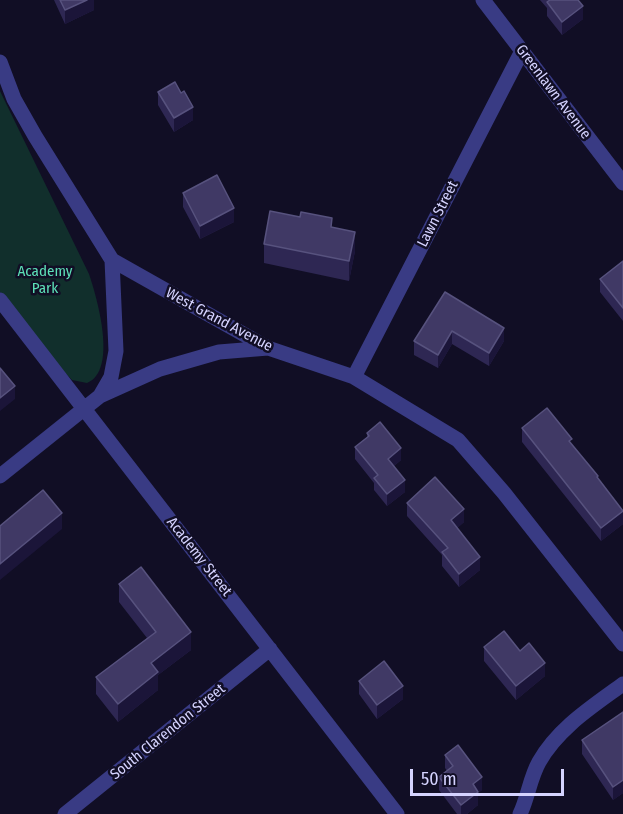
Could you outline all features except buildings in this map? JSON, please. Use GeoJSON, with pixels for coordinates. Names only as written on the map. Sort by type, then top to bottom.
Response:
{"type":"FeatureCollection","features":[{"type":"Feature","properties":{"kind":"street","name":"Greenlawn Avenue"},"geometry":{"type":"LineString","coordinates":[[483,0],[623,183]]}},
{"type":"Feature","properties":{"kind":"street","name":"Lawn Street"},"geometry":{"type":"LineString","coordinates":[[354,377],[522,51]]}},
{"type":"Feature","properties":{"kind":"street","name":"West Grand Avenue"},"geometry":{"type":"LineString","coordinates":[[0,63],[14,99],[35,136],[112,260],[267,348],[354,377],[458,440],[504,493],[623,644]]}},
{"type":"Feature","properties":{"kind":"street"},"geometry":{"type":"LineString","coordinates":[[100,396],[111,377],[116,351],[112,260]]}},
{"type":"Feature","properties":{"kind":"street","name":"Academy Street"},"geometry":{"type":"LineString","coordinates":[[0,300],[397,814]]}},
{"type":"Feature","properties":{"kind":"street"},"geometry":{"type":"LineString","coordinates":[[0,476],[100,396],[160,369],[219,352],[267,348]]}},
{"type":"Feature","properties":{"kind":"street","name":"South Clarendon Street"},"geometry":{"type":"LineString","coordinates":[[65,814],[270,649]]}},
{"type":"Feature","properties":{"kind":"street"},"geometry":{"type":"LineString","coordinates":[[520,814],[538,764],[551,744],[580,716],[623,684]]}},
{"type":"Feature","properties":{"kind":"green space","name":"Academy Park"},"geometry":{"type":"Polygon","coordinates":[[[0,91],[89,274],[100,316],[103,349],[102,364],[96,376],[87,383],[72,380],[50,357],[0,292],[0,91]]]}}]}
